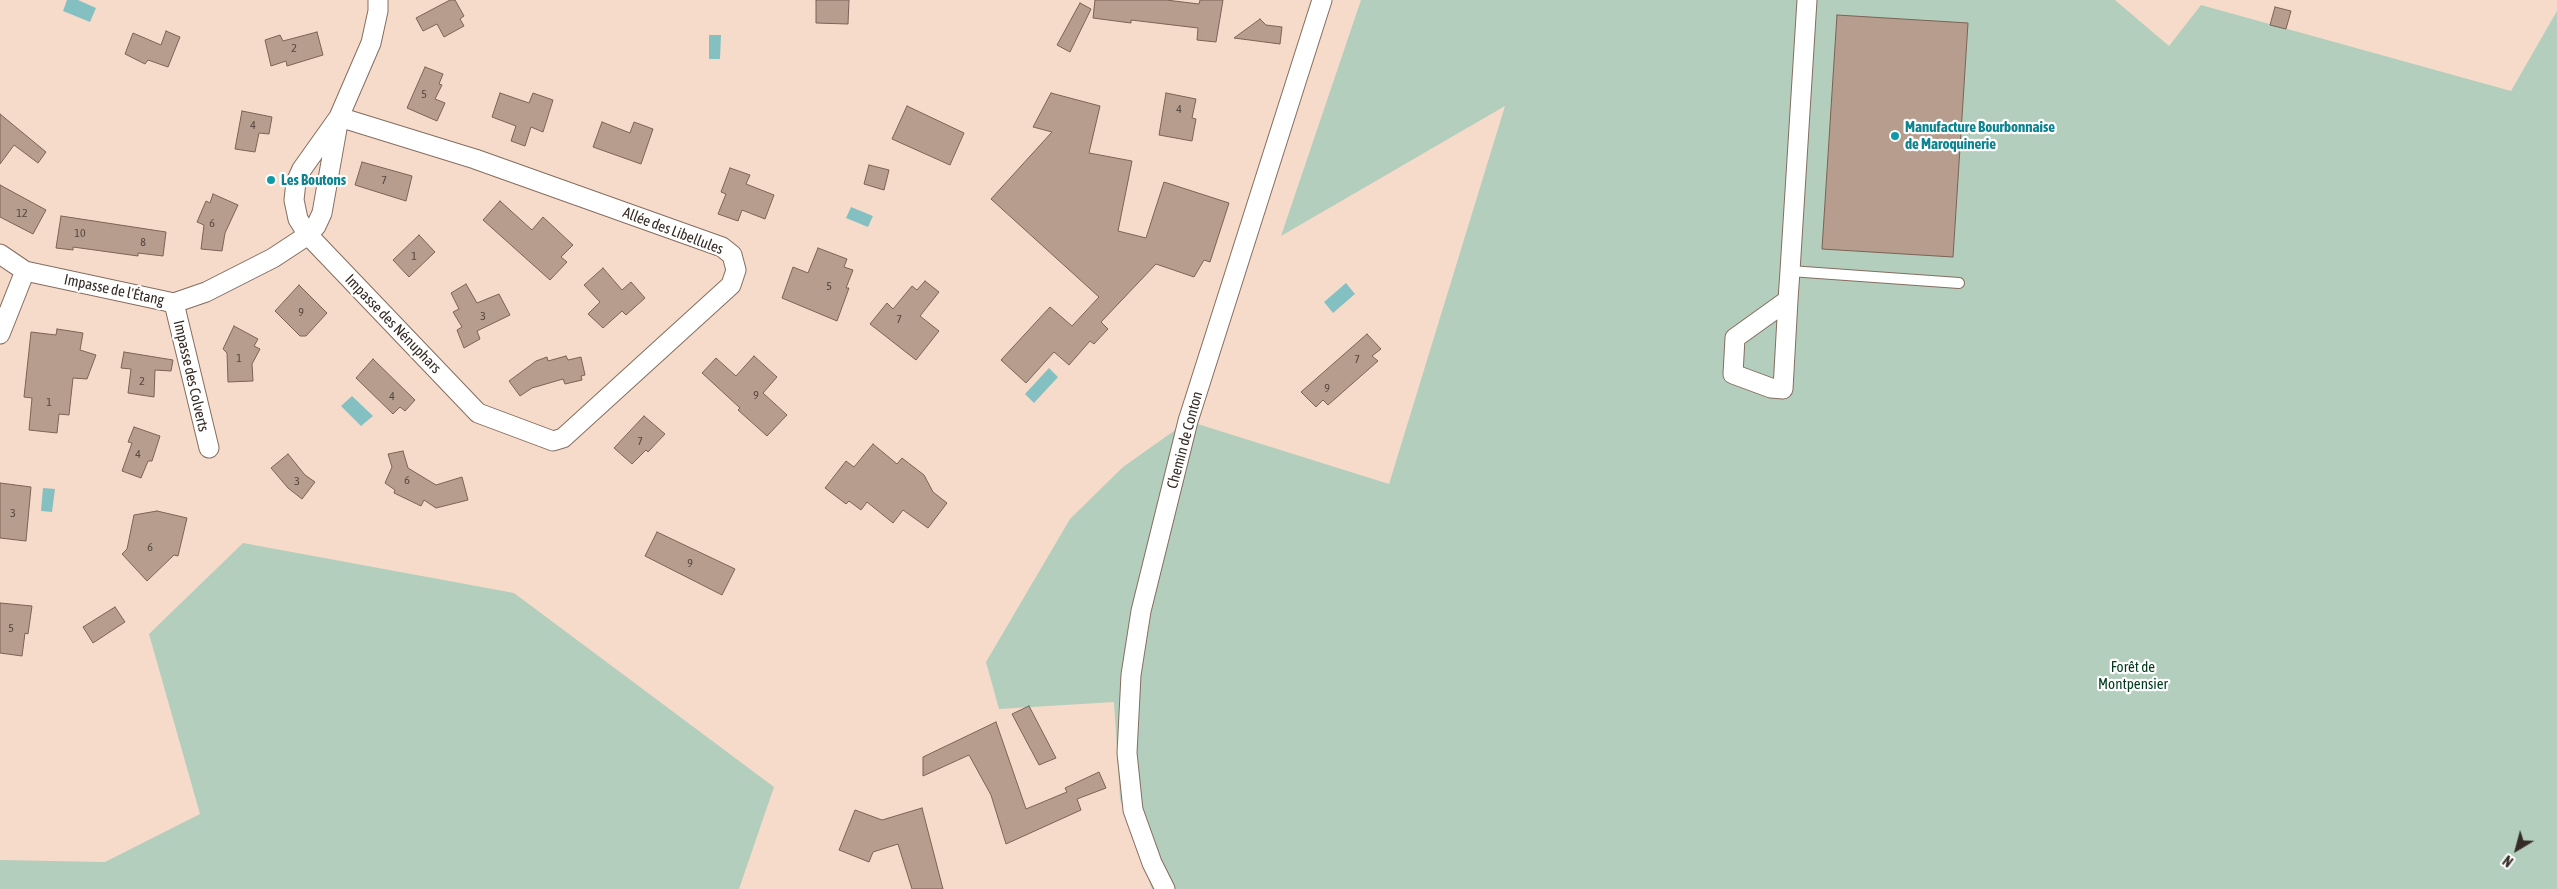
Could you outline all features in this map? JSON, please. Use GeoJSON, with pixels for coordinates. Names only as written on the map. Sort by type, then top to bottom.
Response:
{"type":"FeatureCollection","features":[{"type":"Feature","properties":{"kind":"street","name":"Impasse de l'Étang"},"geometry":{"type":"LineString","coordinates":[[0,254],[25,271],[174,303],[206,292],[265,263],[308,235],[316,226],[322,214],[340,117],[371,43],[378,12],[378,0]]}},
{"type":"Feature","properties":{"kind":"street","name":"Chemin de Conton"},"geometry":{"type":"LineString","coordinates":[[1165,889],[1152,863],[1133,810],[1127,753],[1131,675],[1140,611],[1188,421],[1322,0]]}},
{"type":"Feature","properties":{"kind":"street"},"geometry":{"type":"LineString","coordinates":[[1788,300],[1735,338],[1733,374],[1771,388],[1783,389],[1807,0]]}},
{"type":"Feature","properties":{"kind":"street","name":"Impasse de l'Étang"},"geometry":{"type":"LineString","coordinates":[[308,235],[298,219],[294,200],[296,182],[302,169],[340,117]]}},
{"type":"Feature","properties":{"kind":"street","name":"Allée des Libellules"},"geometry":{"type":"LineString","coordinates":[[340,117],[475,159],[722,247],[732,255],[736,270],[731,285],[563,438],[553,441],[478,413]]}},
{"type":"Feature","properties":{"kind":"street","name":"Impasse des Nénuphars"},"geometry":{"type":"LineString","coordinates":[[308,235],[478,413]]}},
{"type":"Feature","properties":{"kind":"street"},"geometry":{"type":"LineString","coordinates":[[0,334],[25,271]]}},
{"type":"Feature","properties":{"kind":"street","name":"Impasse des Colverts"},"geometry":{"type":"LineString","coordinates":[[174,303],[209,448]]}},
{"type":"Feature","properties":{"kind":"lane"},"geometry":{"type":"LineString","coordinates":[[1790,271],[1959,283]]}},
{"type":"Feature","properties":{"kind":"green space","name":"Forêt de Montpensier"},"geometry":{"type":"Polygon","coordinates":[[[1361,0],[2115,0],[2169,46],[2201,5],[2511,91],[2557,11],[2557,889],[1152,889],[1120,799],[1114,702],[999,709],[986,662],[1070,519],[1123,467],[1188,421],[1389,484],[1505,106],[1281,236],[1361,0]]]}},
{"type":"Feature","properties":{"kind":"green space"},"geometry":{"type":"Polygon","coordinates":[[[243,543],[514,593],[774,787],[739,889],[0,889],[0,860],[105,862],[200,814],[149,634],[243,543]]]}},
{"type":"Feature","properties":{"kind":"water"},"geometry":{"type":"Polygon","coordinates":[[[67,0],[78,0],[96,8],[90,22],[63,11],[67,0]]]}},
{"type":"Feature","properties":{"kind":"water"},"geometry":{"type":"Polygon","coordinates":[[[709,35],[721,35],[720,59],[709,59],[709,35]]]}},
{"type":"Feature","properties":{"kind":"water"},"geometry":{"type":"Polygon","coordinates":[[[851,207],[873,216],[868,227],[846,218],[851,207]]]}},
{"type":"Feature","properties":{"kind":"water"},"geometry":{"type":"Polygon","coordinates":[[[1346,283],[1355,294],[1333,313],[1324,302],[1346,283]]]}},
{"type":"Feature","properties":{"kind":"water"},"geometry":{"type":"Polygon","coordinates":[[[1049,368],[1058,377],[1034,403],[1025,394],[1049,368]]]}},
{"type":"Feature","properties":{"kind":"water"},"geometry":{"type":"Polygon","coordinates":[[[352,396],[373,416],[361,426],[341,406],[352,396]]]}},
{"type":"Feature","properties":{"kind":"water"},"geometry":{"type":"Polygon","coordinates":[[[43,488],[55,489],[52,512],[41,511],[43,488]]]}},
{"type":"Feature","properties":{"kind":"building"},"geometry":{"type":"Polygon","coordinates":[[[450,0],[455,0],[464,16],[460,19],[464,26],[444,37],[437,24],[423,31],[416,18],[450,0]]]}},
{"type":"Feature","properties":{"kind":"building"},"geometry":{"type":"Polygon","coordinates":[[[816,0],[849,0],[848,24],[816,23],[816,0]]]}},
{"type":"Feature","properties":{"kind":"building"},"geometry":{"type":"Polygon","coordinates":[[[1095,0],[1166,0],[1199,4],[1200,0],[1223,0],[1216,42],[1197,40],[1198,28],[1131,20],[1131,23],[1093,18],[1095,0]]]}},
{"type":"Feature","properties":{"kind":"building"},"geometry":{"type":"Polygon","coordinates":[[[1080,3],[1091,9],[1070,52],[1057,45],[1080,3]]]}},
{"type":"Feature","properties":{"kind":"building"},"geometry":{"type":"Polygon","coordinates":[[[2275,7],[2291,11],[2286,29],[2270,25],[2275,7]]]}},
{"type":"Feature","properties":{"kind":"building","name":"Manufacture Bourbonnaise de Maroquinerie"},"geometry":{"type":"Polygon","coordinates":[[[1837,15],[1968,23],[1953,257],[1822,249],[1837,15]]]}},
{"type":"Feature","properties":{"kind":"building"},"geometry":{"type":"Polygon","coordinates":[[[1260,19],[1266,25],[1282,27],[1280,44],[1234,38],[1260,19]]]}},
{"type":"Feature","properties":{"kind":"building"},"geometry":{"type":"Polygon","coordinates":[[[166,31],[180,37],[168,67],[148,60],[145,64],[125,54],[133,33],[161,45],[166,31]]]}},
{"type":"Feature","properties":{"kind":"building"},"geometry":{"type":"Polygon","coordinates":[[[317,32],[323,55],[287,66],[286,61],[271,66],[265,40],[280,35],[283,41],[317,32]]]}},
{"type":"Feature","properties":{"kind":"building"},"geometry":{"type":"Polygon","coordinates":[[[425,67],[443,74],[439,84],[442,85],[435,99],[445,103],[437,121],[407,108],[425,67]]]}},
{"type":"Feature","properties":{"kind":"building"},"geometry":{"type":"Polygon","coordinates":[[[500,93],[529,103],[533,93],[553,100],[543,132],[531,127],[525,146],[511,141],[516,126],[492,117],[500,93]]]}},
{"type":"Feature","properties":{"kind":"building"},"geometry":{"type":"Polygon","coordinates":[[[1051,93],[1100,106],[1089,153],[1132,161],[1118,231],[1146,238],[1164,182],[1229,203],[1210,262],[1204,260],[1194,277],[1156,264],[1101,322],[1108,329],[1094,344],[1090,341],[1069,365],[1054,352],[1026,383],[1001,360],[1050,307],[1072,326],[1099,297],[991,199],[1052,132],[1033,127],[1051,93]]]}},
{"type":"Feature","properties":{"kind":"building"},"geometry":{"type":"Polygon","coordinates":[[[1166,93],[1196,99],[1192,118],[1196,119],[1192,141],[1159,135],[1166,93]]]}},
{"type":"Feature","properties":{"kind":"building"},"geometry":{"type":"Polygon","coordinates":[[[907,106],[964,133],[950,165],[892,139],[907,106]]]}},
{"type":"Feature","properties":{"kind":"building"},"geometry":{"type":"Polygon","coordinates":[[[242,111],[272,117],[269,134],[259,133],[255,152],[235,149],[242,111]]]}},
{"type":"Feature","properties":{"kind":"building"},"geometry":{"type":"Polygon","coordinates":[[[0,114],[46,152],[38,163],[14,145],[0,164],[0,114]]]}},
{"type":"Feature","properties":{"kind":"building"},"geometry":{"type":"Polygon","coordinates":[[[602,122],[630,133],[634,122],[653,129],[641,164],[593,147],[602,122]]]}},
{"type":"Feature","properties":{"kind":"building"},"geometry":{"type":"Polygon","coordinates":[[[362,162],[412,176],[406,201],[355,185],[362,162]]]}},
{"type":"Feature","properties":{"kind":"building"},"geometry":{"type":"Polygon","coordinates":[[[869,165],[889,170],[884,190],[864,184],[869,165]]]}},
{"type":"Feature","properties":{"kind":"building"},"geometry":{"type":"Polygon","coordinates":[[[730,168],[750,175],[746,184],[774,195],[765,219],[742,210],[738,221],[718,214],[726,194],[721,192],[730,168]]]}},
{"type":"Feature","properties":{"kind":"building"},"geometry":{"type":"Polygon","coordinates":[[[0,185],[46,210],[33,234],[0,217],[0,185]]]}},
{"type":"Feature","properties":{"kind":"building"},"geometry":{"type":"Polygon","coordinates":[[[213,194],[238,205],[225,233],[222,251],[201,249],[204,225],[197,222],[206,201],[210,203],[213,194]]]}},
{"type":"Feature","properties":{"kind":"building"},"geometry":{"type":"Polygon","coordinates":[[[500,201],[532,230],[543,217],[573,245],[561,257],[567,262],[550,280],[483,220],[500,201]]]}},
{"type":"Feature","properties":{"kind":"building"},"geometry":{"type":"Polygon","coordinates":[[[61,216],[166,232],[163,256],[138,253],[138,256],[73,247],[73,250],[56,248],[61,216]]]}},
{"type":"Feature","properties":{"kind":"building"},"geometry":{"type":"Polygon","coordinates":[[[419,235],[435,252],[409,277],[393,260],[419,235]]]}},
{"type":"Feature","properties":{"kind":"building"},"geometry":{"type":"Polygon","coordinates":[[[818,248],[847,259],[844,267],[853,270],[846,288],[849,288],[837,321],[782,298],[793,267],[808,273],[818,248]]]}},
{"type":"Feature","properties":{"kind":"building"},"geometry":{"type":"Polygon","coordinates":[[[603,268],[622,290],[631,282],[645,298],[626,315],[622,311],[603,328],[588,314],[600,302],[584,285],[603,268]]]}},
{"type":"Feature","properties":{"kind":"building"},"geometry":{"type":"Polygon","coordinates":[[[925,281],[939,292],[920,316],[939,331],[916,360],[870,324],[887,303],[893,309],[912,286],[917,290],[925,281]]]}},
{"type":"Feature","properties":{"kind":"building"},"geometry":{"type":"Polygon","coordinates":[[[466,284],[477,303],[499,294],[510,315],[477,331],[480,339],[464,348],[457,330],[462,327],[453,312],[459,309],[451,293],[466,284]]]}},
{"type":"Feature","properties":{"kind":"building"},"geometry":{"type":"Polygon","coordinates":[[[299,285],[327,313],[306,336],[300,336],[275,311],[299,285]]]}},
{"type":"Feature","properties":{"kind":"building"},"geometry":{"type":"Polygon","coordinates":[[[234,326],[258,339],[254,346],[260,349],[252,364],[253,381],[228,382],[227,353],[223,349],[234,326]]]}},
{"type":"Feature","properties":{"kind":"building"},"geometry":{"type":"Polygon","coordinates":[[[57,329],[83,333],[80,350],[96,355],[87,379],[73,378],[69,415],[59,414],[57,433],[29,430],[32,398],[24,397],[31,332],[56,335],[57,329]]]}},
{"type":"Feature","properties":{"kind":"building"},"geometry":{"type":"Polygon","coordinates":[[[1367,334],[1381,349],[1372,356],[1378,361],[1328,405],[1323,400],[1316,407],[1301,392],[1367,334]]]}},
{"type":"Feature","properties":{"kind":"building"},"geometry":{"type":"Polygon","coordinates":[[[124,352],[173,360],[171,371],[155,370],[154,397],[128,393],[131,369],[121,368],[124,352]]]}},
{"type":"Feature","properties":{"kind":"building"},"geometry":{"type":"Polygon","coordinates":[[[566,356],[568,360],[581,357],[585,375],[581,376],[582,380],[565,384],[563,379],[532,388],[520,396],[509,381],[536,361],[547,357],[548,361],[566,356]]]}},
{"type":"Feature","properties":{"kind":"building"},"geometry":{"type":"Polygon","coordinates":[[[754,356],[777,377],[763,393],[787,415],[767,436],[738,410],[740,408],[702,373],[716,358],[736,376],[754,356]]]}},
{"type":"Feature","properties":{"kind":"building"},"geometry":{"type":"Polygon","coordinates":[[[373,359],[415,400],[405,411],[400,407],[393,414],[356,378],[373,359]]]}},
{"type":"Feature","properties":{"kind":"building"},"geometry":{"type":"Polygon","coordinates":[[[644,416],[665,434],[648,452],[646,450],[632,464],[614,448],[644,416]]]}},
{"type":"Feature","properties":{"kind":"building"},"geometry":{"type":"Polygon","coordinates":[[[134,427],[160,436],[152,461],[148,461],[141,478],[122,471],[132,443],[128,442],[134,427]]]}},
{"type":"Feature","properties":{"kind":"building"},"geometry":{"type":"Polygon","coordinates":[[[873,444],[897,464],[902,458],[924,475],[933,492],[947,503],[928,528],[903,510],[893,523],[867,502],[861,510],[849,501],[846,504],[825,488],[846,461],[854,467],[873,444]]]}},
{"type":"Feature","properties":{"kind":"building"},"geometry":{"type":"Polygon","coordinates":[[[403,451],[408,468],[436,485],[462,477],[468,500],[436,508],[424,500],[421,506],[394,493],[395,490],[385,483],[392,467],[388,454],[403,451]]]}},
{"type":"Feature","properties":{"kind":"building"},"geometry":{"type":"Polygon","coordinates":[[[288,454],[305,475],[315,482],[302,499],[288,488],[271,468],[288,454]]]}},
{"type":"Feature","properties":{"kind":"building"},"geometry":{"type":"Polygon","coordinates":[[[0,483],[31,487],[26,541],[0,538],[0,483]]]}},
{"type":"Feature","properties":{"kind":"building"},"geometry":{"type":"Polygon","coordinates":[[[157,511],[187,518],[178,556],[174,555],[147,581],[122,554],[127,549],[134,515],[157,511]]]}},
{"type":"Feature","properties":{"kind":"building"},"geometry":{"type":"Polygon","coordinates":[[[657,532],[735,569],[722,595],[645,556],[657,532]]]}},
{"type":"Feature","properties":{"kind":"building"},"geometry":{"type":"Polygon","coordinates":[[[0,603],[32,606],[28,634],[25,633],[22,656],[0,653],[0,603]]]}},
{"type":"Feature","properties":{"kind":"building"},"geometry":{"type":"Polygon","coordinates":[[[115,607],[125,622],[93,643],[83,627],[115,607]]]}},
{"type":"Feature","properties":{"kind":"building"},"geometry":{"type":"Polygon","coordinates":[[[1029,706],[1056,758],[1039,765],[1012,714],[1029,706]]]}},
{"type":"Feature","properties":{"kind":"building"},"geometry":{"type":"Polygon","coordinates":[[[996,722],[1026,809],[1067,792],[1065,788],[1099,772],[1106,788],[1077,799],[1081,810],[1006,844],[991,795],[969,755],[923,776],[923,757],[996,722]]]}},
{"type":"Feature","properties":{"kind":"building"},"geometry":{"type":"Polygon","coordinates":[[[922,808],[943,889],[912,889],[898,844],[873,852],[869,862],[839,850],[855,810],[882,820],[922,808]]]}},
{"type":"Feature","properties":{"kind":"place","name":"Manufacture Bourbonnaise de Maroquinerie"},"geometry":{"type":"Point","coordinates":[1895,136]}},
{"type":"Feature","properties":{"kind":"place","name":"Les Boutons"},"geometry":{"type":"Point","coordinates":[271,180]}}]}
